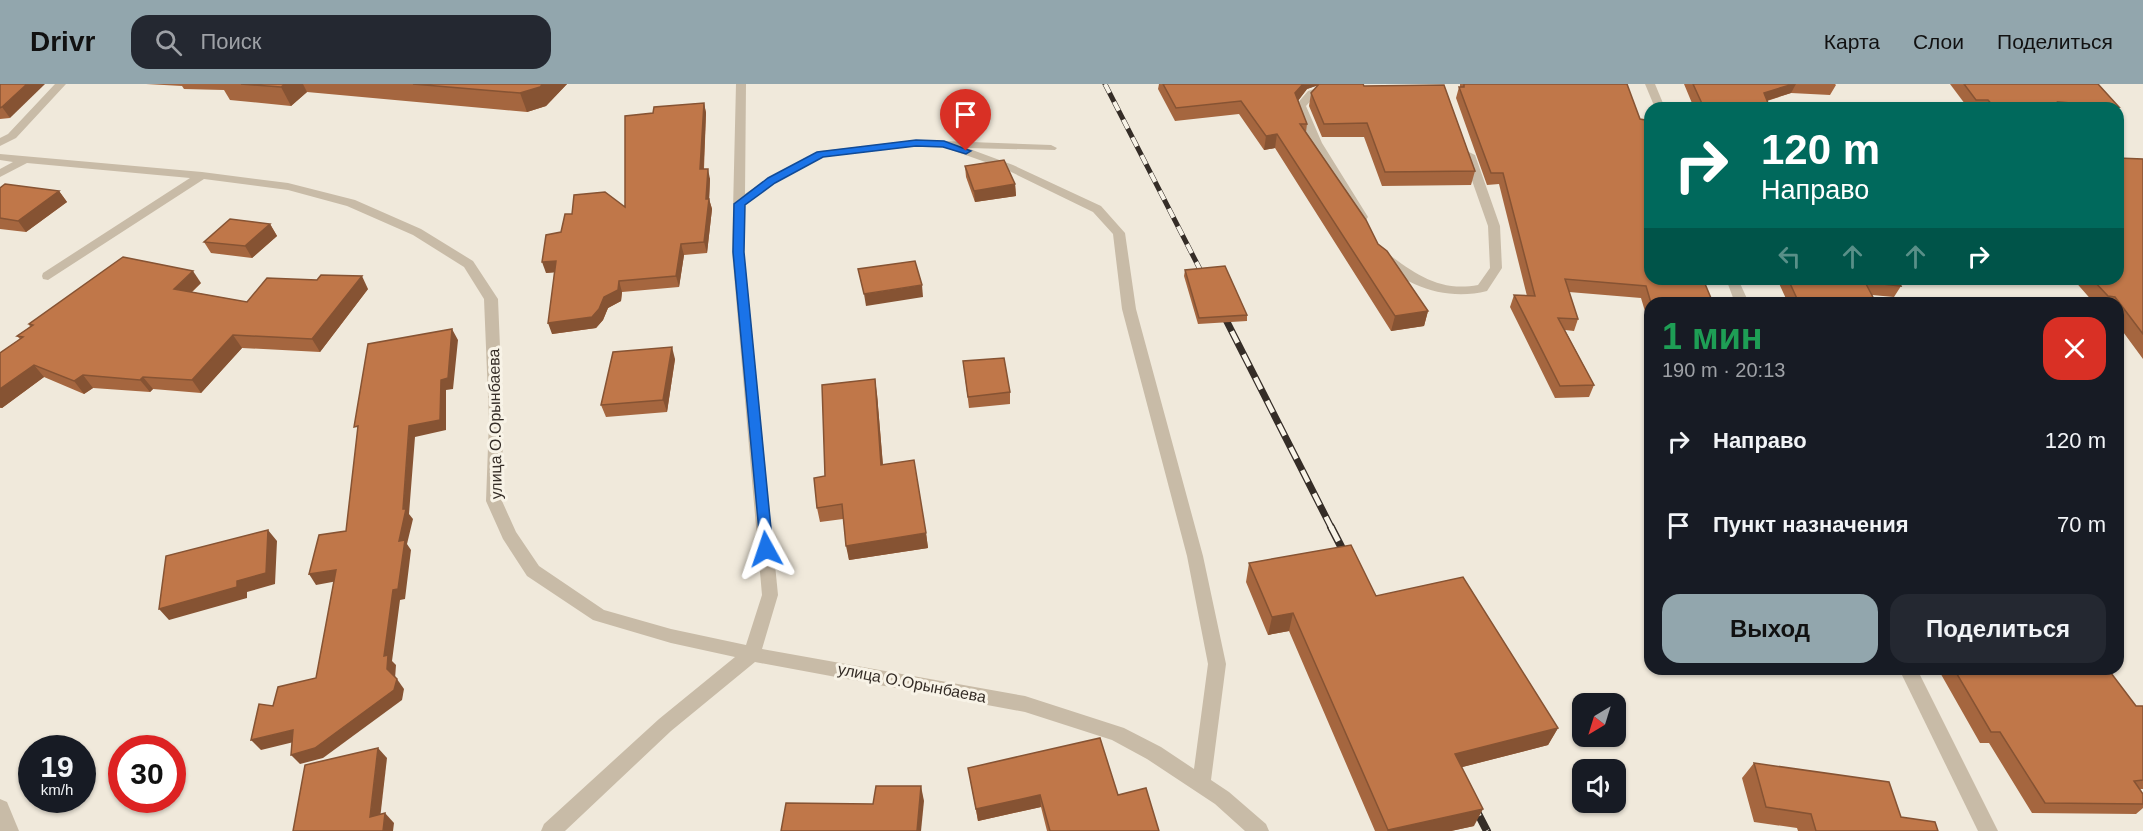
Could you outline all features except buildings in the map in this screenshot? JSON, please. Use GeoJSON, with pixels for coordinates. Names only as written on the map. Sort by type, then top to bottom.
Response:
{"type":"FeatureCollection","features":[{"type":"Feature","properties":{"kind":"street"},"geometry":{"type":"LineString","coordinates":[[0,143],[12,136],[61,84]]}},
{"type":"Feature","properties":{"kind":"street"},"geometry":{"type":"LineString","coordinates":[[551,831],[665,725],[752,654],[770,595],[738,252],[741,84]]}},
{"type":"Feature","properties":{"kind":"street"},"geometry":{"type":"LineString","coordinates":[[1339,84],[1312,93],[1300,106],[1316,143],[1366,223]]}},
{"type":"Feature","properties":{"kind":"street"},"geometry":{"type":"LineString","coordinates":[[1650,84],[1658,102]]}},
{"type":"Feature","properties":{"kind":"street"},"geometry":{"type":"LineString","coordinates":[[1376,244],[1381,254],[1420,283],[1461,294],[1482,288],[1496,267],[1494,226],[1463,139]]}},
{"type":"Feature","properties":{"kind":"street"},"geometry":{"type":"LineString","coordinates":[[739,204],[771,181],[821,154],[916,143],[1051,148]]}},
{"type":"Feature","properties":{"kind":"street"},"geometry":{"type":"LineString","coordinates":[[944,144],[1009,167],[1097,209],[1119,233],[1129,309],[1195,556],[1217,664],[1200,783]]}},
{"type":"Feature","properties":{"kind":"street","name":"улица О.Орынбаева"},"geometry":{"type":"LineString","coordinates":[[0,157],[202,175],[288,187],[351,203],[417,232],[469,264],[490,299],[496,420],[494,501],[509,535],[533,571],[599,615],[671,636],[752,654],[1025,704],[1117,734],[1154,753],[1222,798],[1259,831]]}},
{"type":"Feature","properties":{"kind":"street"},"geometry":{"type":"LineString","coordinates":[[0,174],[25,159]]}},
{"type":"Feature","properties":{"kind":"street"},"geometry":{"type":"LineString","coordinates":[[48,276],[202,175]]}},
{"type":"Feature","properties":{"kind":"street"},"geometry":{"type":"LineString","coordinates":[[1911,675],[1988,831]]}},
{"type":"Feature","properties":{"kind":"street"},"geometry":{"type":"LineString","coordinates":[[0,808],[9,831]]}},
{"type":"Feature","properties":{"kind":"railway"},"geometry":{"type":"LineString","coordinates":[[1105,84],[1207,283]]}},
{"type":"Feature","properties":{"kind":"railway"},"geometry":{"type":"LineString","coordinates":[[1220,308],[1332,529]]}},
{"type":"Feature","properties":{"kind":"railway"},"geometry":{"type":"LineString","coordinates":[[1331,527],[1349,562]]}},
{"type":"Feature","properties":{"kind":"railway"},"geometry":{"type":"LineString","coordinates":[[1472,802],[1487,831]]}},
{"type":"Feature","properties":{"kind":"route"},"geometry":{"type":"LineString","coordinates":[[766,549],[738,252],[739,204],[771,181],[821,154],[916,143],[944,144],[966,151]]}}]}
